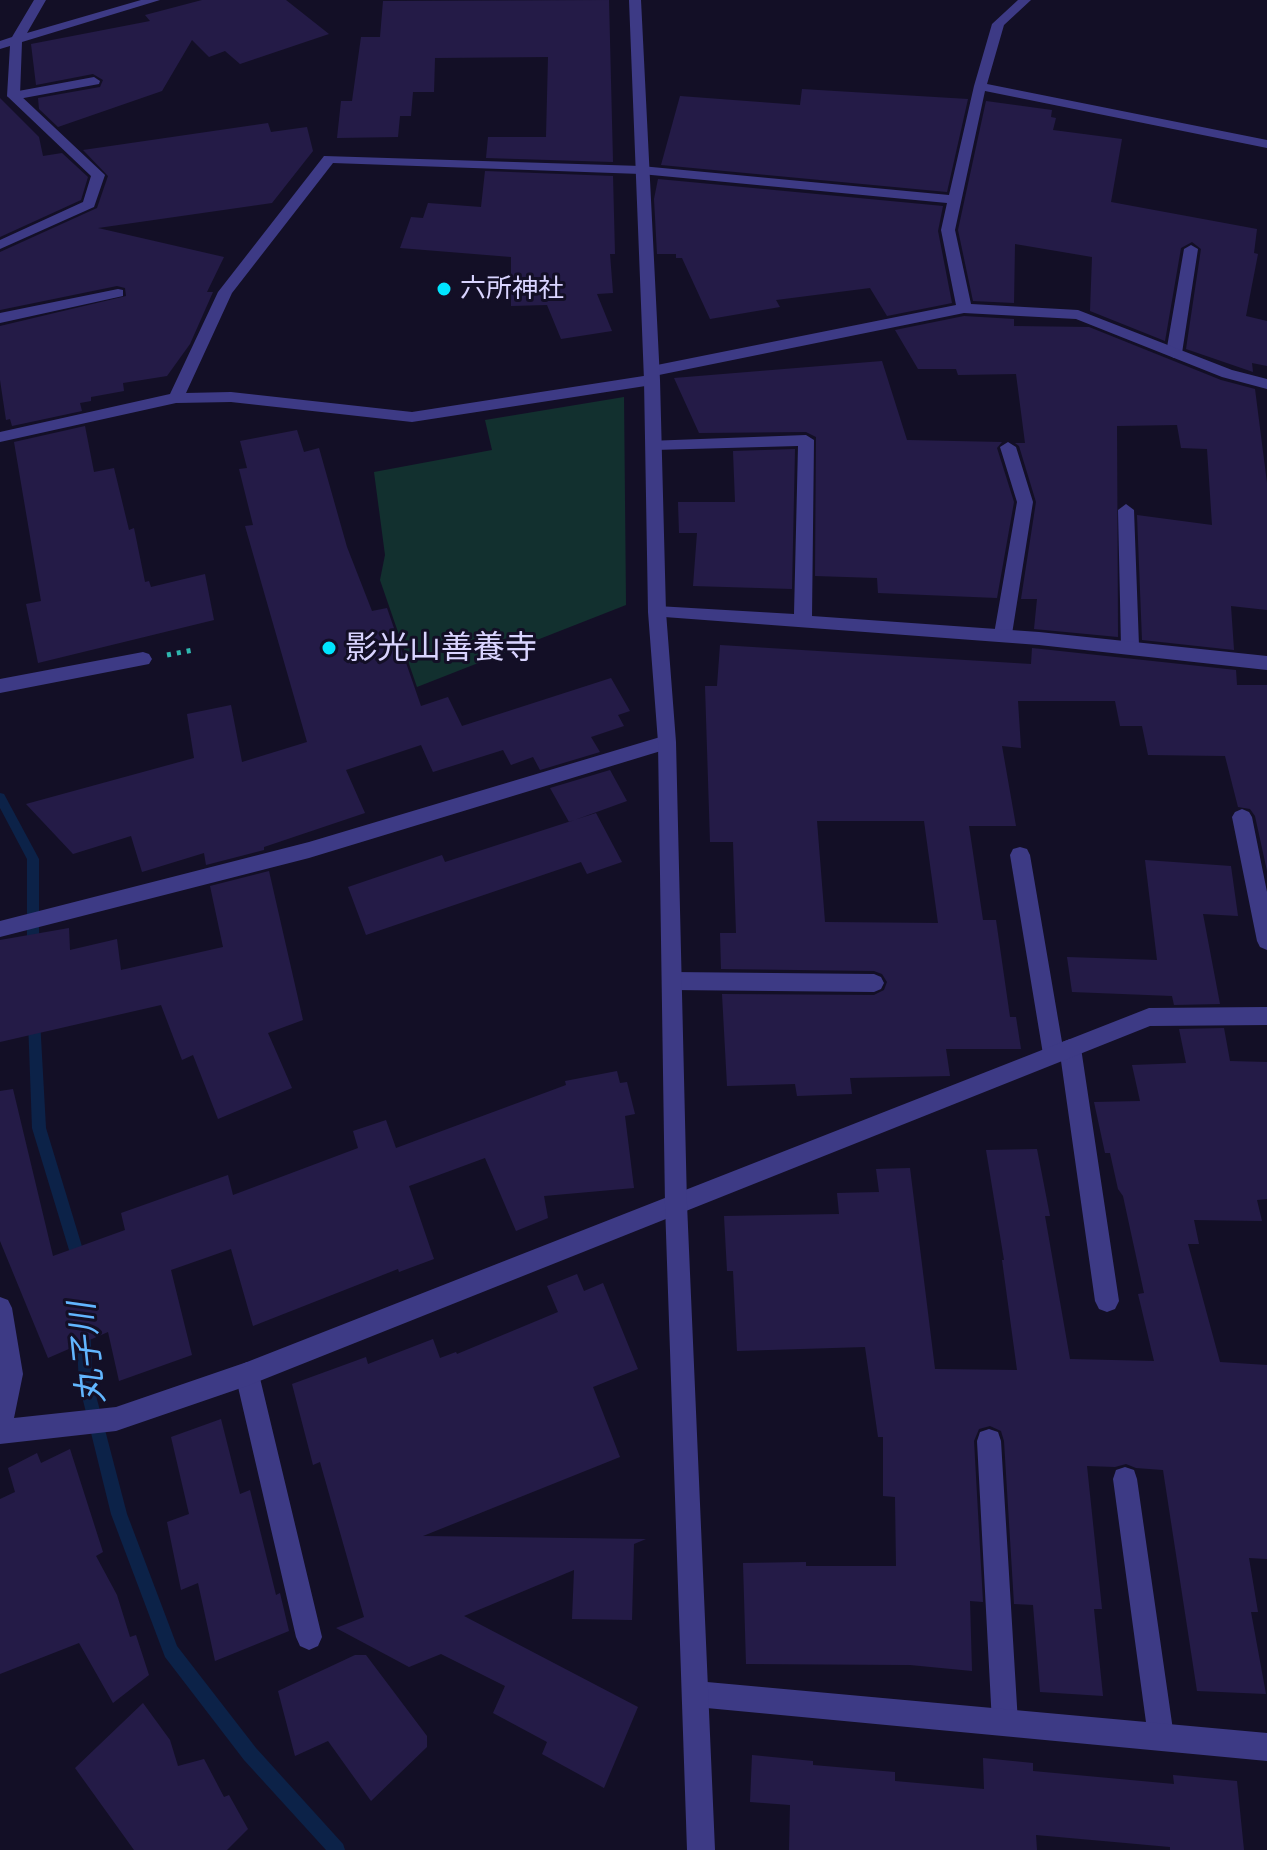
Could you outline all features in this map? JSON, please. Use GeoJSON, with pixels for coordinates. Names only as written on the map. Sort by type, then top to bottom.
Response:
{"type":"FeatureCollection","features":[{"type":"Feature","properties":{"kind":"street"},"geometry":{"type":"LineString","coordinates":[[13,96],[16,42],[40,0]]}},
{"type":"Feature","properties":{"kind":"street"},"geometry":{"type":"LineString","coordinates":[[0,45],[154,0]]}},
{"type":"Feature","properties":{"kind":"street"},"geometry":{"type":"LineString","coordinates":[[635,0],[652,375],[657,612],[667,742],[676,1204],[701,1850]]}},
{"type":"Feature","properties":{"kind":"street"},"geometry":{"type":"LineString","coordinates":[[964,308],[948,230],[980,86],[998,24],[1025,0]]}},
{"type":"Feature","properties":{"kind":"street"},"geometry":{"type":"LineString","coordinates":[[13,96],[94,81]]}},
{"type":"Feature","properties":{"kind":"street"},"geometry":{"type":"LineString","coordinates":[[980,86],[1267,144]]}},
{"type":"Feature","properties":{"kind":"street"},"geometry":{"type":"LineString","coordinates":[[0,245],[89,204],[98,175],[13,96]]}},
{"type":"Feature","properties":{"kind":"street"},"geometry":{"type":"LineString","coordinates":[[176,398],[225,292],[329,159],[641,170],[955,200]]}},
{"type":"Feature","properties":{"kind":"street"},"geometry":{"type":"LineString","coordinates":[[1174,353],[1191,249]]}},
{"type":"Feature","properties":{"kind":"street"},"geometry":{"type":"LineString","coordinates":[[0,318],[118,293]]}},
{"type":"Feature","properties":{"kind":"street"},"geometry":{"type":"LineString","coordinates":[[0,437],[176,398],[231,397],[412,417],[652,375],[964,308],[1078,315],[1227,374],[1267,384]]}},
{"type":"Feature","properties":{"kind":"street"},"geometry":{"type":"LineString","coordinates":[[654,445],[806,440],[803,621]]}},
{"type":"Feature","properties":{"kind":"street"},"geometry":{"type":"LineString","coordinates":[[1003,634],[1025,502],[1008,447]]}},
{"type":"Feature","properties":{"kind":"street"},"geometry":{"type":"LineString","coordinates":[[1126,510],[1130,646]]}},
{"type":"Feature","properties":{"kind":"street"},"geometry":{"type":"LineString","coordinates":[[657,612],[1003,634],[1267,663]]}},
{"type":"Feature","properties":{"kind":"street"},"geometry":{"type":"LineString","coordinates":[[6,685],[143,659]]}},
{"type":"Feature","properties":{"kind":"street"},"geometry":{"type":"LineString","coordinates":[[9,927],[309,850],[667,742]]}},
{"type":"Feature","properties":{"kind":"street"},"geometry":{"type":"LineString","coordinates":[[1242,817],[1267,941]]}},
{"type":"Feature","properties":{"kind":"street"},"geometry":{"type":"LineString","coordinates":[[1020,855],[1062,1051],[1107,1301]]}},
{"type":"Feature","properties":{"kind":"street"},"geometry":{"type":"LineString","coordinates":[[672,981],[874,983]]}},
{"type":"Feature","properties":{"kind":"street"},"geometry":{"type":"LineString","coordinates":[[0,1308],[11,1374],[0,1429],[116,1419],[247,1374],[1149,1017],[1267,1016]]}},
{"type":"Feature","properties":{"kind":"street"},"geometry":{"type":"LineString","coordinates":[[247,1374],[309,1637]]}},
{"type":"Feature","properties":{"kind":"street"},"geometry":{"type":"LineString","coordinates":[[989,1441],[1005,1723]]}},
{"type":"Feature","properties":{"kind":"street"},"geometry":{"type":"LineString","coordinates":[[1125,1479],[1161,1737]]}},
{"type":"Feature","properties":{"kind":"street"},"geometry":{"type":"LineString","coordinates":[[696,1694],[1267,1747]]}},
{"type":"Feature","properties":{"kind":"green space"},"geometry":{"type":"Polygon","coordinates":[[[624,397],[626,605],[417,687],[380,580],[385,555],[374,472],[492,450],[485,420],[624,397]]]}},
{"type":"Feature","properties":{"kind":"building"},"geometry":{"type":"Polygon","coordinates":[[[202,0],[286,0],[329,34],[240,64],[225,51],[209,57],[192,40],[162,91],[58,127],[39,109],[38,98],[100,87],[103,80],[93,74],[36,85],[31,44],[150,21],[145,15],[202,0]]]}},
{"type":"Feature","properties":{"kind":"building"},"geometry":{"type":"Polygon","coordinates":[[[609,0],[613,162],[486,158],[488,137],[546,137],[548,57],[435,58],[434,92],[413,92],[411,116],[400,116],[398,137],[337,138],[341,101],[352,101],[361,37],[380,37],[383,1],[609,0]]]}},
{"type":"Feature","properties":{"kind":"building"},"geometry":{"type":"Polygon","coordinates":[[[802,89],[968,99],[947,192],[661,165],[680,96],[800,105],[802,89]]]}},
{"type":"Feature","properties":{"kind":"building"},"geometry":{"type":"Polygon","coordinates":[[[0,98],[39,137],[43,156],[62,153],[88,177],[81,200],[0,237],[0,98]]]}},
{"type":"Feature","properties":{"kind":"building"},"geometry":{"type":"Polygon","coordinates":[[[986,101],[1052,110],[1051,117],[1056,118],[1053,130],[1122,139],[1111,202],[1257,229],[1254,253],[1258,254],[1246,316],[1267,321],[1267,366],[1252,363],[1253,372],[1186,349],[1201,249],[1192,242],[1181,248],[1165,341],[1090,311],[1092,257],[1015,244],[1014,303],[973,301],[958,230],[986,101]]]}},
{"type":"Feature","properties":{"kind":"building"},"geometry":{"type":"Polygon","coordinates":[[[268,123],[271,132],[307,127],[313,151],[272,203],[98,228],[224,257],[207,292],[213,292],[190,344],[167,376],[123,383],[124,391],[91,397],[91,401],[80,403],[82,411],[12,426],[10,419],[6,420],[0,380],[0,326],[126,296],[125,288],[117,286],[0,310],[0,252],[97,208],[108,176],[83,150],[268,123]]]}},
{"type":"Feature","properties":{"kind":"building"},"geometry":{"type":"Polygon","coordinates":[[[485,171],[613,176],[615,254],[610,254],[613,293],[597,294],[612,331],[561,339],[547,305],[511,306],[511,257],[400,248],[411,217],[423,218],[428,203],[481,207],[485,171]]]}},
{"type":"Feature","properties":{"kind":"building"},"geometry":{"type":"Polygon","coordinates":[[[658,179],[943,206],[938,231],[952,303],[887,316],[870,288],[776,300],[780,307],[710,319],[682,258],[676,258],[676,254],[657,254],[654,199],[658,179]]]}},
{"type":"Feature","properties":{"kind":"building"},"geometry":{"type":"Polygon","coordinates":[[[964,316],[1014,319],[1014,326],[1089,327],[1221,380],[1255,389],[1267,483],[1267,610],[1231,606],[1234,650],[1142,640],[1137,515],[1212,525],[1207,449],[1181,448],[1177,425],[1117,426],[1118,637],[1034,629],[1037,599],[1021,599],[1036,502],[1019,446],[1015,443],[1025,443],[1016,374],[958,375],[956,369],[918,369],[895,330],[964,316]]]}},
{"type":"Feature","properties":{"kind":"building"},"geometry":{"type":"Polygon","coordinates":[[[882,361],[907,440],[1002,442],[997,448],[1014,502],[997,598],[878,593],[877,578],[815,576],[816,437],[806,432],[699,433],[674,378],[882,361]]]}},
{"type":"Feature","properties":{"kind":"building"},"geometry":{"type":"Polygon","coordinates":[[[85,426],[94,472],[114,468],[129,530],[134,528],[145,582],[149,581],[151,587],[205,574],[214,620],[38,663],[26,604],[41,601],[14,442],[85,426]]]}},
{"type":"Feature","properties":{"kind":"building"},"geometry":{"type":"Polygon","coordinates":[[[297,430],[304,452],[319,448],[347,547],[372,611],[387,608],[421,706],[448,697],[462,726],[611,678],[630,711],[618,715],[624,726],[591,737],[600,752],[540,770],[533,757],[511,765],[503,750],[433,772],[421,745],[346,770],[365,813],[264,847],[264,850],[206,865],[204,853],[142,872],[131,836],[73,854],[26,804],[194,758],[187,714],[231,705],[242,762],[307,742],[245,526],[253,525],[239,469],[247,468],[240,441],[297,430]]]}},
{"type":"Feature","properties":{"kind":"building"},"geometry":{"type":"Polygon","coordinates":[[[795,449],[792,589],[693,586],[697,533],[679,533],[678,502],[735,502],[733,451],[795,449]]]}},
{"type":"Feature","properties":{"kind":"building"},"geometry":{"type":"Polygon","coordinates":[[[720,645],[1031,664],[1032,648],[1236,670],[1237,685],[1267,685],[1267,871],[1255,816],[1250,809],[1238,807],[1225,756],[1148,755],[1142,726],[1120,726],[1115,701],[1018,701],[1021,748],[1002,746],[1016,826],[969,826],[983,920],[996,920],[1010,1017],[1016,1017],[1021,1049],[946,1049],[950,1076],[850,1078],[852,1094],[797,1096],[795,1084],[727,1086],[722,994],[874,995],[884,990],[887,982],[882,974],[874,971],[721,969],[720,933],[736,933],[733,842],[710,842],[705,686],[717,686],[720,645]],[[817,821],[825,922],[938,923],[924,821],[817,821]]]}},
{"type":"Feature","properties":{"kind":"building"},"geometry":{"type":"Polygon","coordinates":[[[610,770],[627,801],[569,822],[550,788],[610,770]]]}},
{"type":"Feature","properties":{"kind":"building"},"geometry":{"type":"Polygon","coordinates":[[[596,813],[622,862],[587,874],[581,862],[366,935],[348,887],[442,855],[445,862],[596,813]]]}},
{"type":"Feature","properties":{"kind":"building"},"geometry":{"type":"Polygon","coordinates":[[[1145,860],[1231,866],[1238,916],[1203,914],[1220,1004],[1174,1005],[1172,996],[1072,992],[1067,957],[1157,960],[1145,860]]]}},
{"type":"Feature","properties":{"kind":"building"},"geometry":{"type":"Polygon","coordinates":[[[269,871],[303,1020],[268,1033],[292,1088],[218,1119],[193,1055],[182,1060],[161,1005],[0,1042],[0,940],[69,928],[70,950],[117,939],[121,970],[223,947],[210,886],[269,871]]]}},
{"type":"Feature","properties":{"kind":"building"},"geometry":{"type":"Polygon","coordinates":[[[1224,1028],[1230,1061],[1267,1062],[1267,1199],[1257,1200],[1262,1221],[1194,1220],[1199,1244],[1188,1244],[1220,1362],[1267,1365],[1267,1559],[1249,1558],[1258,1612],[1251,1612],[1266,1694],[1197,1691],[1163,1470],[1126,1464],[1115,1467],[1087,1466],[1102,1609],[1094,1609],[1103,1696],[1040,1692],[1033,1605],[1014,1604],[1004,1441],[1001,1431],[990,1426],[979,1429],[974,1441],[983,1602],[970,1601],[972,1671],[910,1665],[746,1664],[743,1563],[896,1566],[895,1497],[883,1496],[883,1437],[878,1437],[865,1347],[737,1351],[733,1271],[727,1271],[724,1216],[839,1214],[837,1193],[879,1192],[876,1169],[910,1168],[935,1369],[1017,1370],[1004,1260],[986,1150],[1037,1149],[1050,1216],[1045,1216],[1070,1359],[1154,1361],[1138,1294],[1144,1293],[1123,1196],[1118,1189],[1110,1153],[1105,1153],[1094,1102],[1140,1101],[1132,1065],[1186,1063],[1179,1029],[1224,1028]]]}},
{"type":"Feature","properties":{"kind":"building"},"geometry":{"type":"Polygon","coordinates":[[[617,1071],[620,1083],[627,1082],[635,1114],[625,1116],[634,1188],[544,1196],[548,1218],[516,1231],[485,1158],[409,1186],[434,1259],[399,1272],[398,1269],[253,1326],[231,1249],[171,1270],[192,1355],[119,1381],[108,1332],[48,1358],[0,1241],[0,1091],[13,1089],[53,1256],[125,1230],[121,1213],[228,1175],[233,1195],[358,1148],[353,1131],[386,1120],[396,1148],[566,1085],[565,1081],[617,1071]]]}},
{"type":"Feature","properties":{"kind":"building"},"geometry":{"type":"Polygon","coordinates":[[[577,1274],[584,1291],[603,1283],[638,1369],[593,1387],[620,1457],[423,1536],[646,1539],[634,1544],[632,1620],[572,1619],[574,1570],[464,1616],[638,1707],[604,1788],[542,1754],[547,1742],[493,1713],[505,1686],[441,1654],[409,1667],[336,1628],[364,1617],[320,1462],[313,1465],[292,1384],[366,1357],[368,1364],[433,1339],[440,1358],[457,1354],[558,1312],[547,1286],[577,1274]]]}},
{"type":"Feature","properties":{"kind":"building"},"geometry":{"type":"Polygon","coordinates":[[[221,1419],[240,1494],[250,1490],[276,1595],[280,1593],[289,1631],[215,1661],[198,1583],[181,1590],[167,1522],[189,1514],[171,1437],[221,1419]]]}},
{"type":"Feature","properties":{"kind":"building"},"geometry":{"type":"Polygon","coordinates":[[[70,1449],[103,1552],[96,1556],[117,1595],[130,1637],[136,1635],[149,1675],[113,1703],[79,1643],[0,1674],[0,1499],[15,1492],[8,1468],[37,1453],[41,1463],[70,1449]]]}},
{"type":"Feature","properties":{"kind":"building"},"geometry":{"type":"Polygon","coordinates":[[[355,1655],[366,1655],[427,1736],[427,1747],[371,1801],[328,1741],[295,1756],[278,1691],[355,1655]]]}},
{"type":"Feature","properties":{"kind":"building"},"geometry":{"type":"Polygon","coordinates":[[[143,1703],[170,1740],[178,1766],[204,1759],[224,1797],[229,1795],[248,1829],[227,1850],[134,1850],[75,1768],[143,1703]]]}},
{"type":"Feature","properties":{"kind":"building"},"geometry":{"type":"Polygon","coordinates":[[[752,1755],[813,1761],[813,1765],[895,1772],[895,1781],[984,1789],[983,1758],[1033,1763],[1033,1771],[1174,1784],[1173,1775],[1237,1781],[1244,1850],[1170,1850],[1170,1847],[1036,1835],[1037,1850],[789,1850],[790,1805],[750,1802],[752,1755]]]}},
{"type":"Feature","properties":{"kind":"waterway","name":"丸子川"},"geometry":{"type":"LineString","coordinates":[[0,797],[33,859],[33,950]]}},
{"type":"Feature","properties":{"kind":"waterway","name":"丸子川"},"geometry":{"type":"LineString","coordinates":[[34,1020],[39,1128],[80,1263]]}},
{"type":"Feature","properties":{"kind":"waterway","name":"丸子川"},"geometry":{"type":"LineString","coordinates":[[83,1326],[86,1384],[119,1514],[171,1651],[250,1754],[337,1850]]}},
{"type":"Feature","properties":{"kind":"place","name":"六所神社"},"geometry":{"type":"Point","coordinates":[444,289]}},
{"type":"Feature","properties":{"kind":"place","name":"影光山善養寺"},"geometry":{"type":"Point","coordinates":[329,648]}}]}
